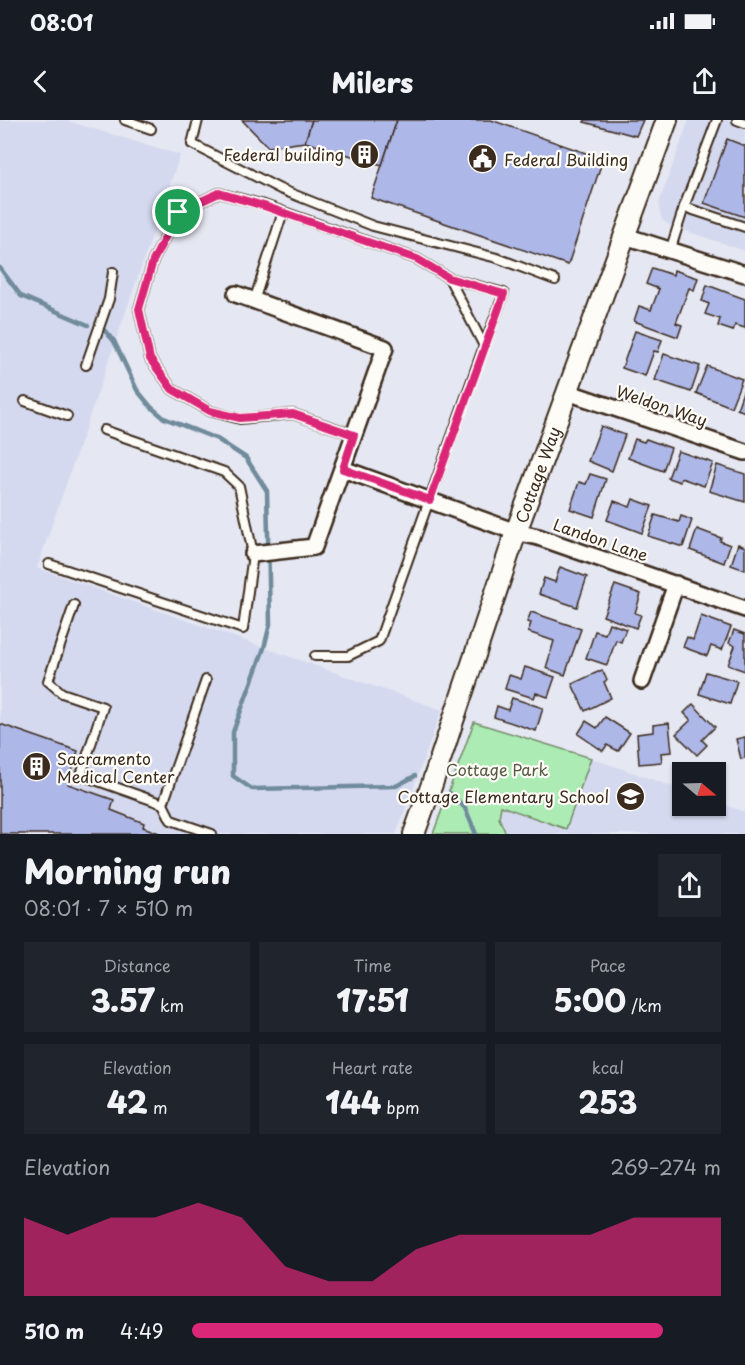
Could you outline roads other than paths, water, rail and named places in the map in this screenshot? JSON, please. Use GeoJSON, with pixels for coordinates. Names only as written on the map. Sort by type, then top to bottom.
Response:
{"type":"FeatureCollection","features":[{"type":"Feature","properties":{"kind":"street","name":"Cottage Way"},"geometry":{"type":"LineString","coordinates":[[414,834],[516,532],[667,120]]}},
{"type":"Feature","properties":{"kind":"street"},"geometry":{"type":"LineString","coordinates":[[625,236],[745,274]]}},
{"type":"Feature","properties":{"kind":"street"},"geometry":{"type":"LineString","coordinates":[[236,294],[385,348],[314,547],[256,553]]}},
{"type":"Feature","properties":{"kind":"street","name":"Weldon Way"},"geometry":{"type":"LineString","coordinates":[[567,392],[745,453]]}},
{"type":"Feature","properties":{"kind":"street","name":"Landon Lane"},"geometry":{"type":"LineString","coordinates":[[343,469],[516,532],[538,537],[745,609]]}},
{"type":"Feature","properties":{"kind":"street"},"geometry":{"type":"LineString","coordinates":[[642,681],[675,584]]}},
{"type":"Feature","properties":{"kind":"lane"},"geometry":{"type":"LineString","coordinates":[[125,120],[150,129]]}},
{"type":"Feature","properties":{"kind":"lane"},"geometry":{"type":"LineString","coordinates":[[198,120],[192,144],[280,189],[373,226],[497,258],[555,280]]}},
{"type":"Feature","properties":{"kind":"lane"},"geometry":{"type":"LineString","coordinates":[[670,251],[717,120]]}},
{"type":"Feature","properties":{"kind":"lane"},"geometry":{"type":"LineString","coordinates":[[737,120],[745,123]]}},
{"type":"Feature","properties":{"kind":"lane"},"geometry":{"type":"LineString","coordinates":[[315,656],[348,656],[379,641],[504,294],[449,278],[417,259],[284,212],[219,193],[178,212],[153,261],[139,309],[150,359],[172,389],[210,411],[240,418],[293,414],[354,435]]}},
{"type":"Feature","properties":{"kind":"lane"},"geometry":{"type":"LineString","coordinates":[[684,207],[745,227]]}},
{"type":"Feature","properties":{"kind":"lane"},"geometry":{"type":"LineString","coordinates":[[255,301],[284,212]]}},
{"type":"Feature","properties":{"kind":"lane"},"geometry":{"type":"LineString","coordinates":[[86,365],[109,299],[113,272]]}},
{"type":"Feature","properties":{"kind":"lane"},"geometry":{"type":"LineString","coordinates":[[449,278],[484,346]]}},
{"type":"Feature","properties":{"kind":"lane"},"geometry":{"type":"LineString","coordinates":[[26,401],[67,416]]}},
{"type":"Feature","properties":{"kind":"lane"},"geometry":{"type":"LineString","coordinates":[[49,564],[243,629],[256,553],[239,486],[224,472],[104,430]]}},
{"type":"Feature","properties":{"kind":"lane"},"geometry":{"type":"LineString","coordinates":[[74,606],[48,681],[62,693],[103,706],[81,775],[163,804],[171,820],[213,834]]}},
{"type":"Feature","properties":{"kind":"lane"},"geometry":{"type":"LineString","coordinates":[[163,804],[206,680]]}},
{"type":"Feature","properties":{"kind":"waterway"},"geometry":{"type":"LineString","coordinates":[[0,268],[21,296],[88,325]]}},
{"type":"Feature","properties":{"kind":"waterway"},"geometry":{"type":"LineString","coordinates":[[105,331],[114,341],[137,390],[151,407],[164,418],[217,439],[246,458],[267,491],[270,624],[264,648],[233,732],[233,776],[252,789],[396,786],[415,776]]}},
{"type":"Feature","properties":{"kind":"waterway"},"geometry":{"type":"LineString","coordinates":[[450,793],[465,808],[476,834]]}},
{"type":"Feature","properties":{"kind":"place","name":"Federal building"},"geometry":{"type":"Point","coordinates":[365,154]}},
{"type":"Feature","properties":{"kind":"place","name":"Federal Building"},"geometry":{"type":"Point","coordinates":[483,159]}},
{"type":"Feature","properties":{"kind":"place","name":"Sacramento Medical Center"},"geometry":{"type":"Point","coordinates":[36,767]}},
{"type":"Feature","properties":{"kind":"place","name":"Cottage Elementary School"},"geometry":{"type":"Point","coordinates":[630,796]}},
{"type":"Feature","properties":{"kind":"park label","name":"Cottage Park"},"geometry":{"type":"Point","coordinates":[497,769]}}]}
